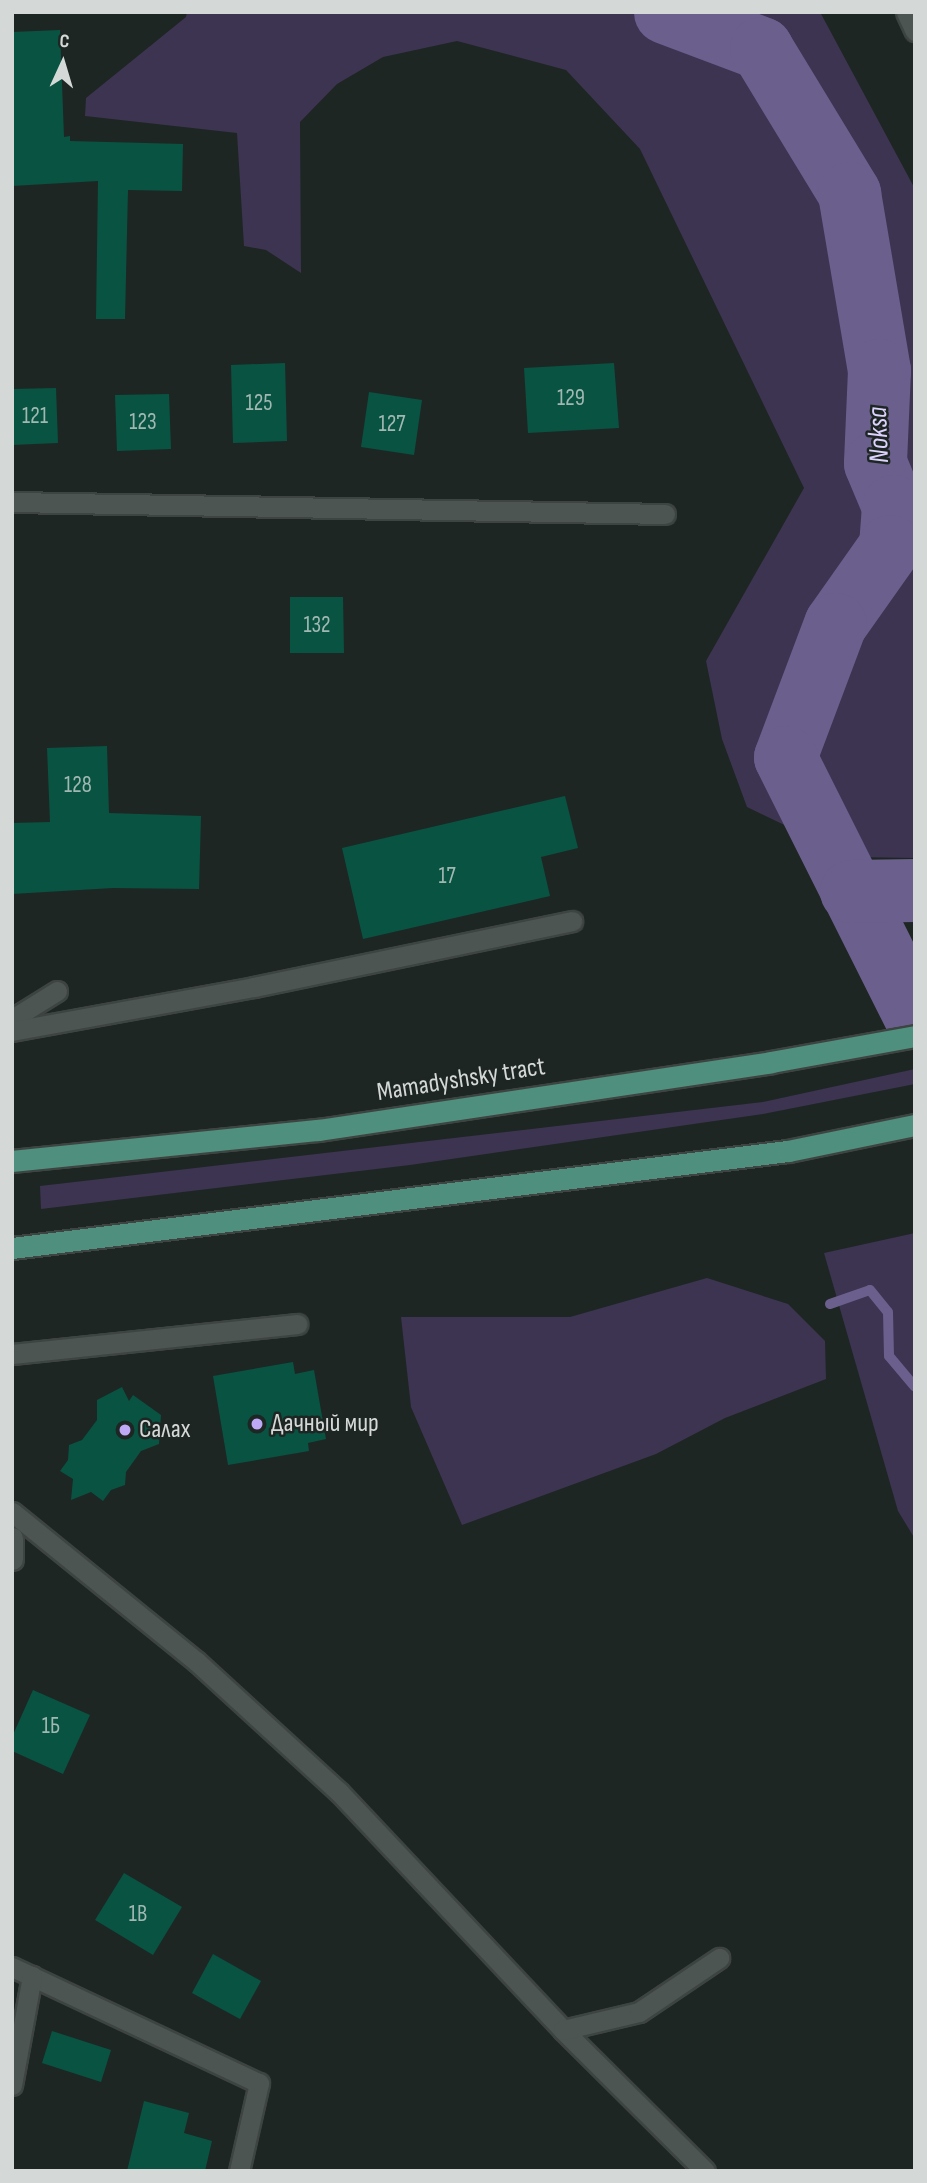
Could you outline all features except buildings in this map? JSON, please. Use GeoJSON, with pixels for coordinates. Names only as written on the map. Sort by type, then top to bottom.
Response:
{"type":"FeatureCollection","features":[{"type":"Feature","properties":{"kind":"main road","name":"Mamadyshsky tract"},"geometry":{"type":"LineString","coordinates":[[12,1161],[318,1130],[771,1062],[915,1036]]}},
{"type":"Feature","properties":{"kind":"main road"},"geometry":{"type":"LineString","coordinates":[[12,1248],[788,1151],[915,1125]]}},
{"type":"Feature","properties":{"kind":"street"},"geometry":{"type":"LineString","coordinates":[[12,1538],[12,1559]]}},
{"type":"Feature","properties":{"kind":"lane"},"geometry":{"type":"LineString","coordinates":[[906,12],[915,31]]}},
{"type":"Feature","properties":{"kind":"lane"},"geometry":{"type":"LineString","coordinates":[[12,502],[665,514]]}},
{"type":"Feature","properties":{"kind":"lane"},"geometry":{"type":"LineString","coordinates":[[12,1031],[254,987],[572,921]]}},
{"type":"Feature","properties":{"kind":"lane"},"geometry":{"type":"LineString","coordinates":[[12,1019],[57,991]]}},
{"type":"Feature","properties":{"kind":"lane"},"geometry":{"type":"LineString","coordinates":[[12,1354],[297,1324]]}},
{"type":"Feature","properties":{"kind":"lane"},"geometry":{"type":"LineString","coordinates":[[12,1512],[197,1662],[340,1792],[563,2031],[705,2171]]}},
{"type":"Feature","properties":{"kind":"lane"},"geometry":{"type":"LineString","coordinates":[[563,2031],[639,2012],[719,1958]]}},
{"type":"Feature","properties":{"kind":"lane"},"geometry":{"type":"LineString","coordinates":[[12,1967],[259,2083],[239,2171]]}},
{"type":"Feature","properties":{"kind":"lane"},"geometry":{"type":"LineString","coordinates":[[12,2085],[32,1976]]}},
{"type":"Feature","properties":{"kind":"shaded area"},"geometry":{"type":"Polygon","coordinates":[[[187,12],[820,12],[915,189],[915,858],[851,857],[747,807],[722,739],[706,661],[804,488],[640,149],[566,70],[457,41],[383,57],[337,84],[300,122],[301,273],[266,250],[244,246],[237,133],[85,116],[86,98],[186,17],[187,12]]]}},
{"type":"Feature","properties":{"kind":"shaded area"},"geometry":{"type":"Polygon","coordinates":[[[915,1069],[915,1084],[763,1114],[410,1165],[41,1209],[40,1186],[763,1102],[915,1069]]]}},
{"type":"Feature","properties":{"kind":"shaded area"},"geometry":{"type":"Polygon","coordinates":[[[915,1233],[915,1539],[898,1511],[824,1253],[915,1233]]]}},
{"type":"Feature","properties":{"kind":"shaded area"},"geometry":{"type":"Polygon","coordinates":[[[707,1278],[788,1304],[825,1341],[826,1379],[725,1418],[656,1454],[462,1525],[411,1407],[401,1317],[570,1317],[707,1278]]]}},
{"type":"Feature","properties":{"kind":"waterway","name":"Noksa"},"geometry":{"type":"LineString","coordinates":[[665,12],[761,48],[849,193],[879,370],[875,463],[893,506],[890,546],[835,624],[785,757],[915,1017]]}},
{"type":"Feature","properties":{"kind":"waterway"},"geometry":{"type":"LineString","coordinates":[[851,891],[915,890]]}},
{"type":"Feature","properties":{"kind":"waterway"},"geometry":{"type":"LineString","coordinates":[[830,1304],[870,1290],[888,1312],[889,1356],[915,1387]]}},
{"type":"Feature","properties":{"kind":"place","name":"Дачный мир"},"geometry":{"type":"Point","coordinates":[257,1424]}},
{"type":"Feature","properties":{"kind":"place","name":"Салах"},"geometry":{"type":"Point","coordinates":[125,1430]}}]}
